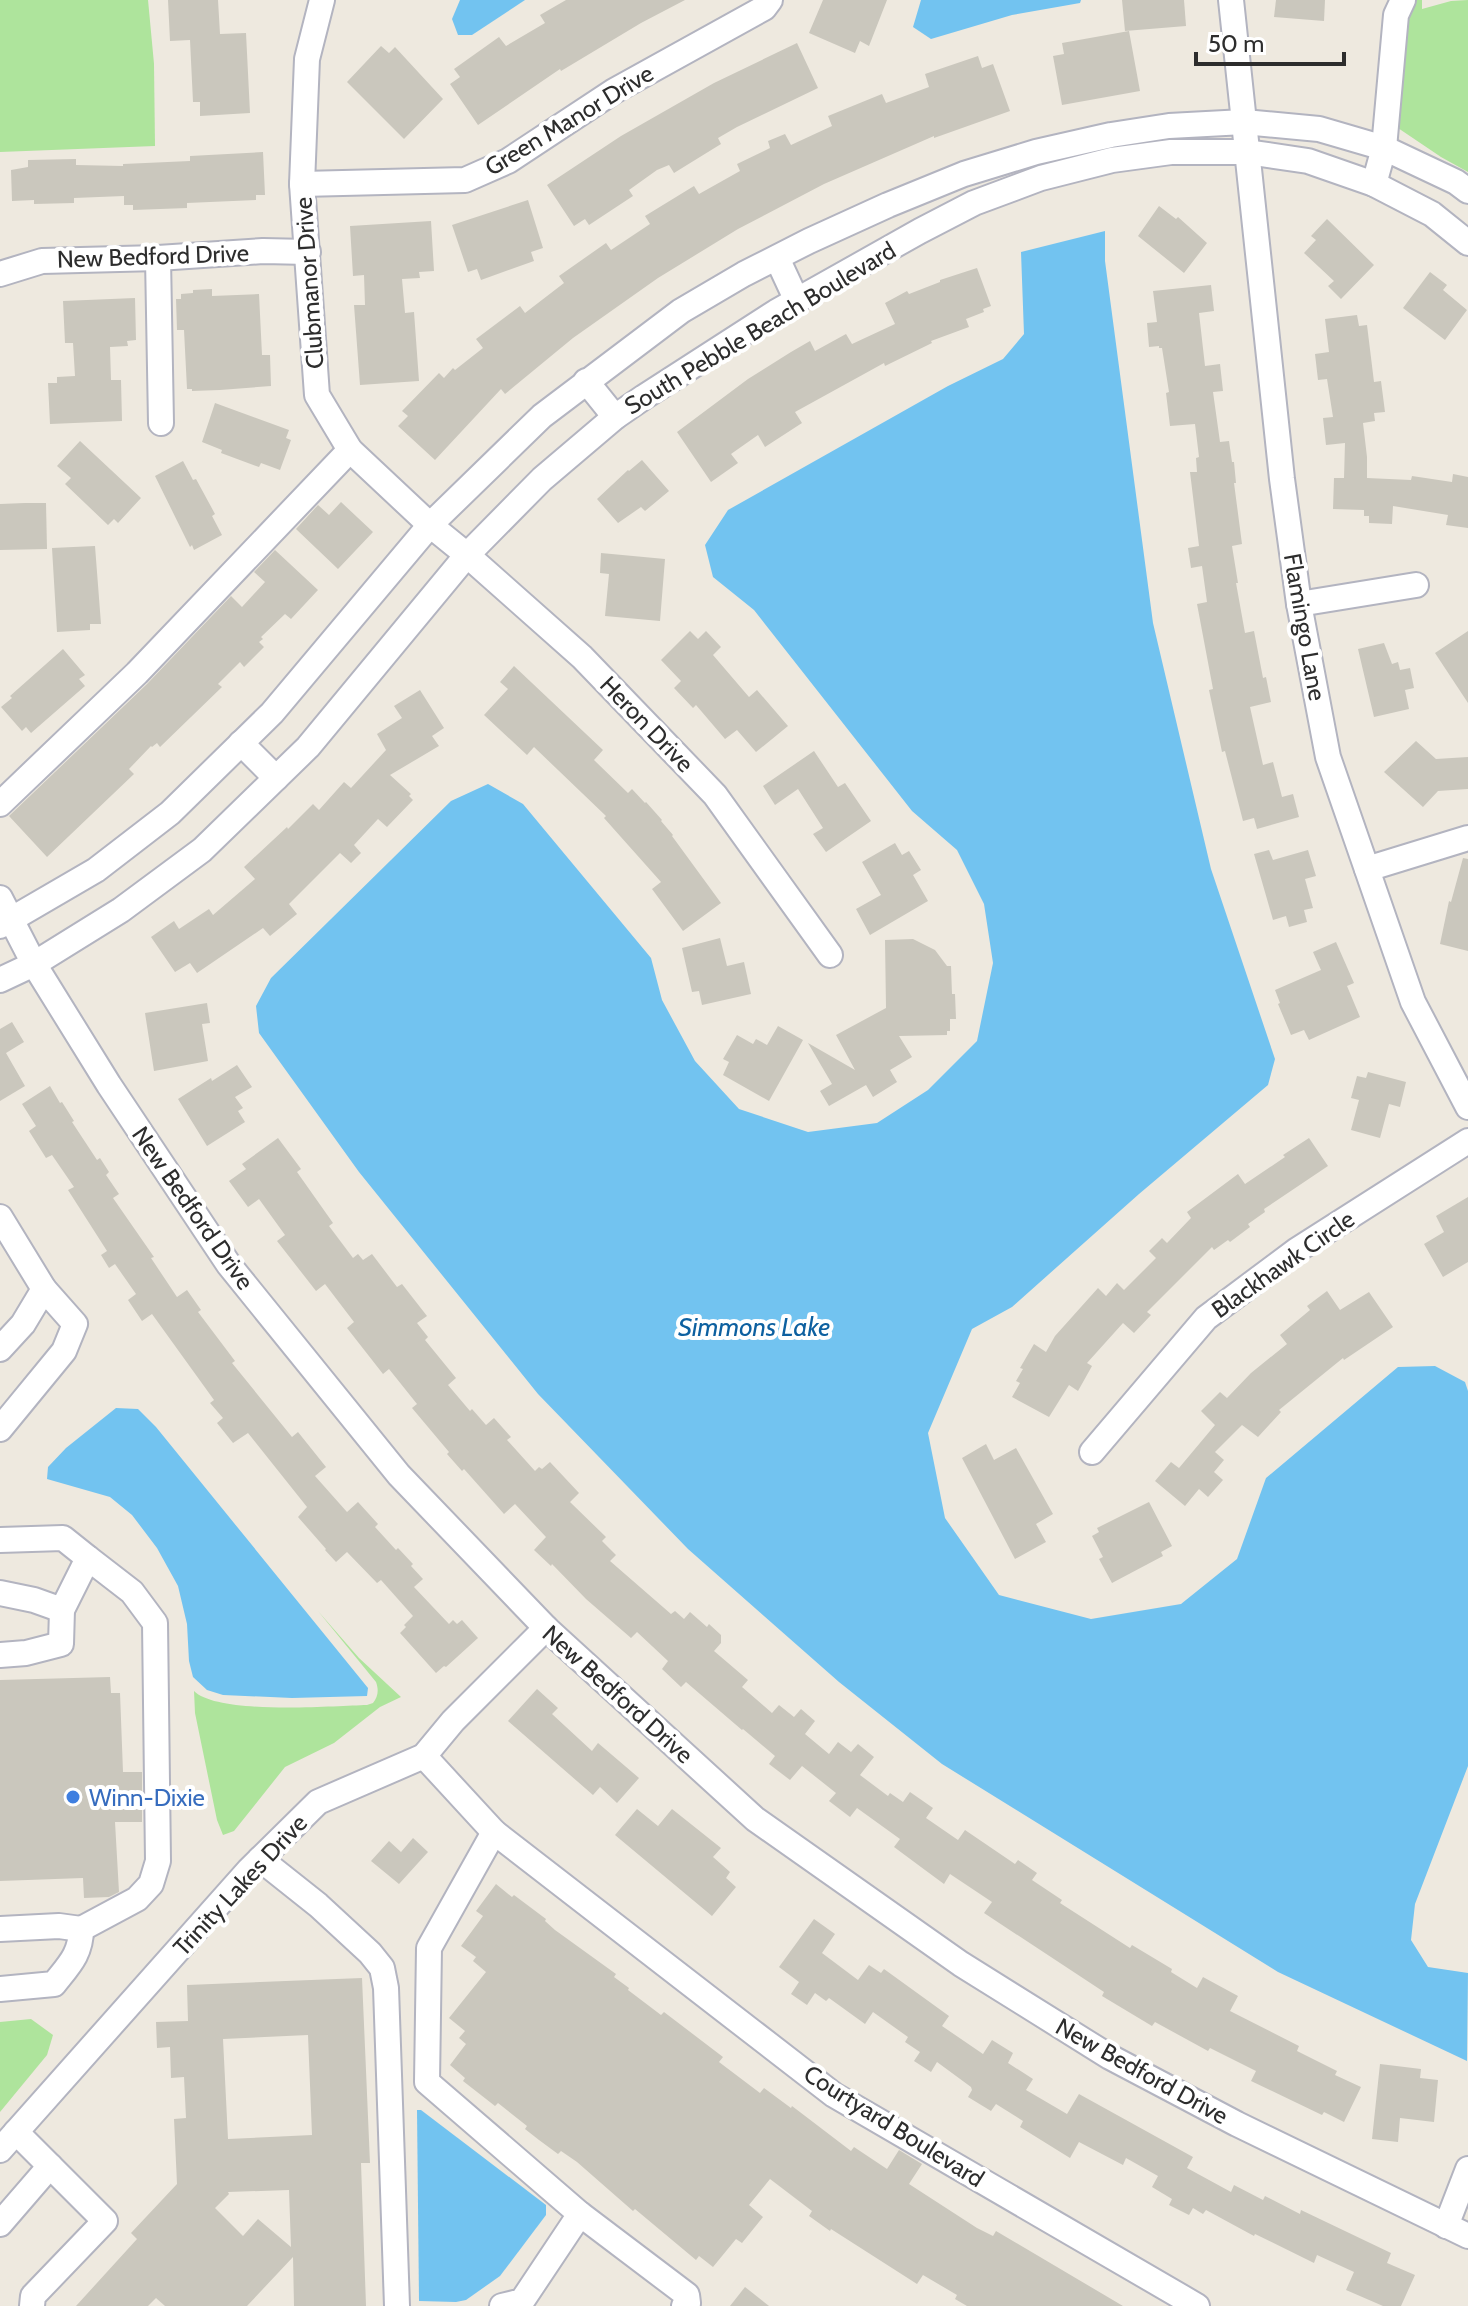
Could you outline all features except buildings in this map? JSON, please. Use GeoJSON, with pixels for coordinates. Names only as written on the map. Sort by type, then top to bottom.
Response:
{"type":"FeatureCollection","features":[{"type":"Feature","properties":{"kind":"street","name":"Clubmanor Drive"},"geometry":{"type":"LineString","coordinates":[[322,0],[307,59],[302,184],[317,395],[350,450],[430,525]]}},
{"type":"Feature","properties":{"kind":"street","name":"Green Manor Drive"},"geometry":{"type":"LineString","coordinates":[[302,184],[465,180],[508,161],[614,91],[764,8],[770,0]]}},
{"type":"Feature","properties":{"kind":"street"},"geometry":{"type":"LineString","coordinates":[[1231,0],[1244,122]]}},
{"type":"Feature","properties":{"kind":"street"},"geometry":{"type":"LineString","coordinates":[[1374,184],[1384,148],[1396,15],[1403,0]]}},
{"type":"Feature","properties":{"kind":"street","name":"South Pebble Beach Boulevard"},"geometry":{"type":"LineString","coordinates":[[6,923],[96,870],[170,813],[272,713],[430,525],[542,416],[681,311],[777,258],[888,205],[964,174],[1036,152],[1169,126],[1244,122],[1319,129],[1384,148],[1456,182],[1468,191]]}},
{"type":"Feature","properties":{"kind":"street","name":"Flamingo Lane"},"geometry":{"type":"LineString","coordinates":[[1244,122],[1282,479],[1299,604],[1328,757],[1413,1002],[1468,1107]]}},
{"type":"Feature","properties":{"kind":"street","name":"South Pebble Beach Boulevard"},"geometry":{"type":"LineString","coordinates":[[0,980],[34,964],[121,910],[202,850],[308,747],[467,555],[542,479],[615,417],[797,301],[974,203],[1041,178],[1112,160],[1171,152],[1247,152],[1308,161],[1374,184],[1432,214],[1468,243]]}},
{"type":"Feature","properties":{"kind":"street"},"geometry":{"type":"LineString","coordinates":[[964,174],[974,203]]}},
{"type":"Feature","properties":{"kind":"street","name":"New Bedford Drive"},"geometry":{"type":"LineString","coordinates":[[0,274],[42,261],[263,251],[308,252]]}},
{"type":"Feature","properties":{"kind":"street"},"geometry":{"type":"LineString","coordinates":[[158,258],[161,423]]}},
{"type":"Feature","properties":{"kind":"street"},"geometry":{"type":"LineString","coordinates":[[777,258],[797,301]]}},
{"type":"Feature","properties":{"kind":"street"},"geometry":{"type":"LineString","coordinates":[[586,381],[615,417]]}},
{"type":"Feature","properties":{"kind":"street"},"geometry":{"type":"LineString","coordinates":[[0,804],[137,673],[350,450]]}},
{"type":"Feature","properties":{"kind":"street","name":"Heron Drive"},"geometry":{"type":"LineString","coordinates":[[430,525],[582,657],[715,795],[830,955]]}},
{"type":"Feature","properties":{"kind":"street"},"geometry":{"type":"LineString","coordinates":[[1299,604],[1416,585]]}},
{"type":"Feature","properties":{"kind":"street"},"geometry":{"type":"LineString","coordinates":[[241,743],[276,778]]}},
{"type":"Feature","properties":{"kind":"street"},"geometry":{"type":"LineString","coordinates":[[1367,869],[1468,838]]}},
{"type":"Feature","properties":{"kind":"street","name":"New Bedford Drive"},"geometry":{"type":"LineString","coordinates":[[0,898],[6,923],[229,1265],[399,1475],[546,1628],[755,1819],[961,1964],[1110,2057],[1237,2124],[1457,2231]]}},
{"type":"Feature","properties":{"kind":"street","name":"Blackhawk Circle"},"geometry":{"type":"LineString","coordinates":[[1092,1452],[1206,1318],[1297,1250],[1468,1141]]}},
{"type":"Feature","properties":{"kind":"street"},"geometry":{"type":"LineString","coordinates":[[0,1217],[44,1289],[75,1324],[64,1351],[0,1429]]}},
{"type":"Feature","properties":{"kind":"street"},"geometry":{"type":"LineString","coordinates":[[0,1349],[23,1324],[44,1289]]}},
{"type":"Feature","properties":{"kind":"street"},"geometry":{"type":"LineString","coordinates":[[0,1540],[63,1538],[132,1592],[155,1623],[158,1861],[151,1884],[137,1899],[81,1929],[59,1926],[0,1929]]}},
{"type":"Feature","properties":{"kind":"street"},"geometry":{"type":"LineString","coordinates":[[0,1655],[26,1653],[61,1644],[62,1610],[88,1558]]}},
{"type":"Feature","properties":{"kind":"street"},"geometry":{"type":"LineString","coordinates":[[0,1593],[62,1610]]}},
{"type":"Feature","properties":{"kind":"street","name":"Trinity Lakes Drive"},"geometry":{"type":"LineString","coordinates":[[8,2141],[260,1859],[318,1802],[424,1756],[453,1721],[546,1628]]}},
{"type":"Feature","properties":{"kind":"street","name":"Courtyard Boulevard"},"geometry":{"type":"LineString","coordinates":[[424,1756],[494,1832],[834,2095],[1197,2306]]}},
{"type":"Feature","properties":{"kind":"street"},"geometry":{"type":"LineString","coordinates":[[494,1832],[429,1948],[427,2082],[580,2214],[687,2295],[688,2303],[684,2306]]}},
{"type":"Feature","properties":{"kind":"street"},"geometry":{"type":"LineString","coordinates":[[260,1859],[318,1905],[382,1968],[386,1988],[397,2306]]}},
{"type":"Feature","properties":{"kind":"street"},"geometry":{"type":"LineString","coordinates":[[0,1989],[54,1984],[73,1961],[81,1943],[81,1929]]}},
{"type":"Feature","properties":{"kind":"street"},"geometry":{"type":"LineString","coordinates":[[8,2141],[50,2166],[105,2221],[33,2296],[32,2306]]}},
{"type":"Feature","properties":{"kind":"street"},"geometry":{"type":"LineString","coordinates":[[0,2224],[50,2166]]}},
{"type":"Feature","properties":{"kind":"street"},"geometry":{"type":"LineString","coordinates":[[1457,2231],[1468,2169]]}},
{"type":"Feature","properties":{"kind":"street"},"geometry":{"type":"LineString","coordinates":[[502,2306],[522,2301],[580,2214]]}},
{"type":"Feature","properties":{"kind":"green space"},"geometry":{"type":"Polygon","coordinates":[[[0,0],[148,0],[154,64],[155,146],[0,152],[0,0]]]}},
{"type":"Feature","properties":{"kind":"green space"},"geometry":{"type":"Polygon","coordinates":[[[1415,0],[1422,0],[1422,9],[1468,0],[1468,172],[1398,128],[1408,18],[1415,0]]]}},
{"type":"Feature","properties":{"kind":"green space"},"geometry":{"type":"Polygon","coordinates":[[[318,1611],[359,1658],[401,1697],[380,1707],[334,1743],[285,1767],[234,1831],[223,1835],[217,1820],[195,1713],[194,1691],[207,1699],[226,1703],[276,1707],[367,1705],[376,1698],[376,1682],[318,1611]]]}},
{"type":"Feature","properties":{"kind":"green space"},"geometry":{"type":"Polygon","coordinates":[[[31,2019],[53,2035],[47,2055],[0,2112],[0,2022],[31,2019]]]}},
{"type":"Feature","properties":{"kind":"water"},"geometry":{"type":"Polygon","coordinates":[[[460,0],[525,0],[472,35],[458,35],[452,19],[460,0]]]}},
{"type":"Feature","properties":{"kind":"water"},"geometry":{"type":"Polygon","coordinates":[[[921,0],[1081,0],[1080,3],[1012,15],[931,39],[913,27],[921,0]]]}},
{"type":"Feature","properties":{"kind":"water","name":"Simmons Lake"},"geometry":{"type":"Polygon","coordinates":[[[1105,231],[1105,261],[1153,623],[1211,869],[1275,1059],[1268,1085],[1012,1307],[972,1329],[928,1433],[945,1518],[999,1595],[1091,1619],[1181,1604],[1237,1559],[1266,1478],[1398,1367],[1435,1366],[1465,1382],[1468,1391],[1468,1766],[1415,1904],[1411,1940],[1428,1967],[1468,1973],[1467,2061],[1278,1972],[942,1764],[839,1682],[688,1549],[538,1394],[359,1172],[259,1033],[256,1006],[271,978],[451,801],[488,784],[523,804],[651,958],[662,1000],[695,1061],[739,1109],[808,1132],[877,1123],[928,1090],[977,1041],[993,963],[984,904],[957,850],[912,811],[754,610],[713,577],[705,545],[728,510],[948,386],[1003,359],[1024,334],[1021,252],[1105,231]]]}},
{"type":"Feature","properties":{"kind":"water"},"geometry":{"type":"Polygon","coordinates":[[[116,1408],[138,1409],[156,1427],[368,1688],[367,1696],[292,1698],[223,1695],[207,1690],[193,1677],[187,1624],[178,1586],[157,1548],[132,1515],[110,1497],[47,1479],[48,1467],[66,1448],[116,1408]]]}},
{"type":"Feature","properties":{"kind":"water"},"geometry":{"type":"Polygon","coordinates":[[[417,2110],[546,2205],[546,2215],[500,2276],[466,2300],[419,2301],[417,2110]]]}},
{"type":"Feature","properties":{"kind":"place","name":"Winn-Dixie"},"geometry":{"type":"Point","coordinates":[73,1797]}}]}
